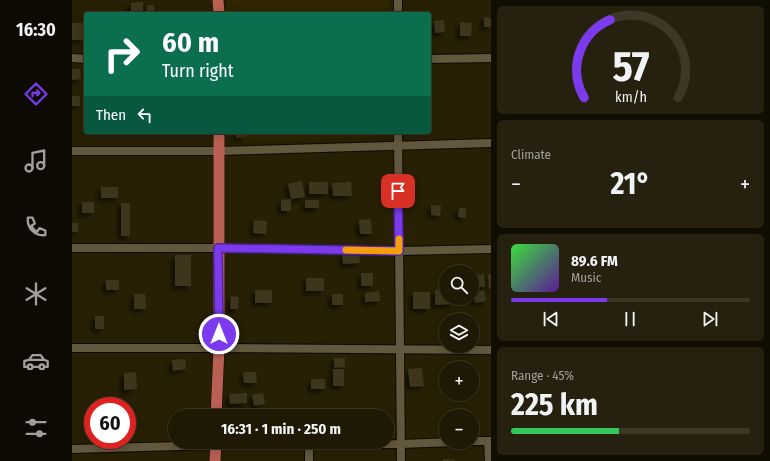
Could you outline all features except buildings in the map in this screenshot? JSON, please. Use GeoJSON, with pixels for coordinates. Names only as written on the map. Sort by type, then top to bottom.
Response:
{"type":"FeatureCollection","features":[{"type":"Feature","properties":{"kind":"main road"},"geometry":{"type":"LineString","coordinates":[[218,0],[219,12]]}},
{"type":"Feature","properties":{"kind":"main road"},"geometry":{"type":"LineString","coordinates":[[216,409],[219,348],[219,134]]}},
{"type":"Feature","properties":{"kind":"main road"},"geometry":{"type":"LineString","coordinates":[[216,449],[216,461]]}},
{"type":"Feature","properties":{"kind":"street"},"geometry":{"type":"LineString","coordinates":[[398,0],[398,12]]}},
{"type":"Feature","properties":{"kind":"street"},"geometry":{"type":"LineString","coordinates":[[72,58],[84,59]]}},
{"type":"Feature","properties":{"kind":"street"},"geometry":{"type":"LineString","coordinates":[[431,59],[491,58]]}},
{"type":"Feature","properties":{"kind":"street"},"geometry":{"type":"LineString","coordinates":[[398,134],[401,461]]}},
{"type":"Feature","properties":{"kind":"street"},"geometry":{"type":"LineString","coordinates":[[72,150],[218,151],[491,143]]}},
{"type":"Feature","properties":{"kind":"street"},"geometry":{"type":"LineString","coordinates":[[72,248],[218,248],[399,251],[491,249]]}},
{"type":"Feature","properties":{"kind":"street"},"geometry":{"type":"LineString","coordinates":[[72,348],[491,350]]}},
{"type":"Feature","properties":{"kind":"street"},"geometry":{"type":"LineString","coordinates":[[479,441],[490,441],[488,461]]}},
{"type":"Feature","properties":{"kind":"street"},"geometry":{"type":"LineString","coordinates":[[394,444],[439,443]]}},
{"type":"Feature","properties":{"kind":"street"},"geometry":{"type":"LineString","coordinates":[[72,449],[168,445]]}},
{"type":"Feature","properties":{"kind":"street"},"geometry":{"type":"LineString","coordinates":[[309,449],[309,461]]}},
{"type":"Feature","properties":{"kind":"shaded area"},"geometry":{"type":"Polygon","coordinates":[[[227,0],[389,0],[389,12],[227,12],[227,0]]]}},
{"type":"Feature","properties":{"kind":"shaded area"},"geometry":{"type":"Polygon","coordinates":[[[228,134],[378,134],[373,137],[355,138],[237,142],[232,140],[228,134]]]}},
{"type":"Feature","properties":{"kind":"slow traffic"},"geometry":{"type":"LineString","coordinates":[[346,250],[399,251],[399,239]]}},
{"type":"Feature","properties":{"kind":"route"},"geometry":{"type":"LineString","coordinates":[[219,334],[218,248],[399,251],[398,191]]}}]}
